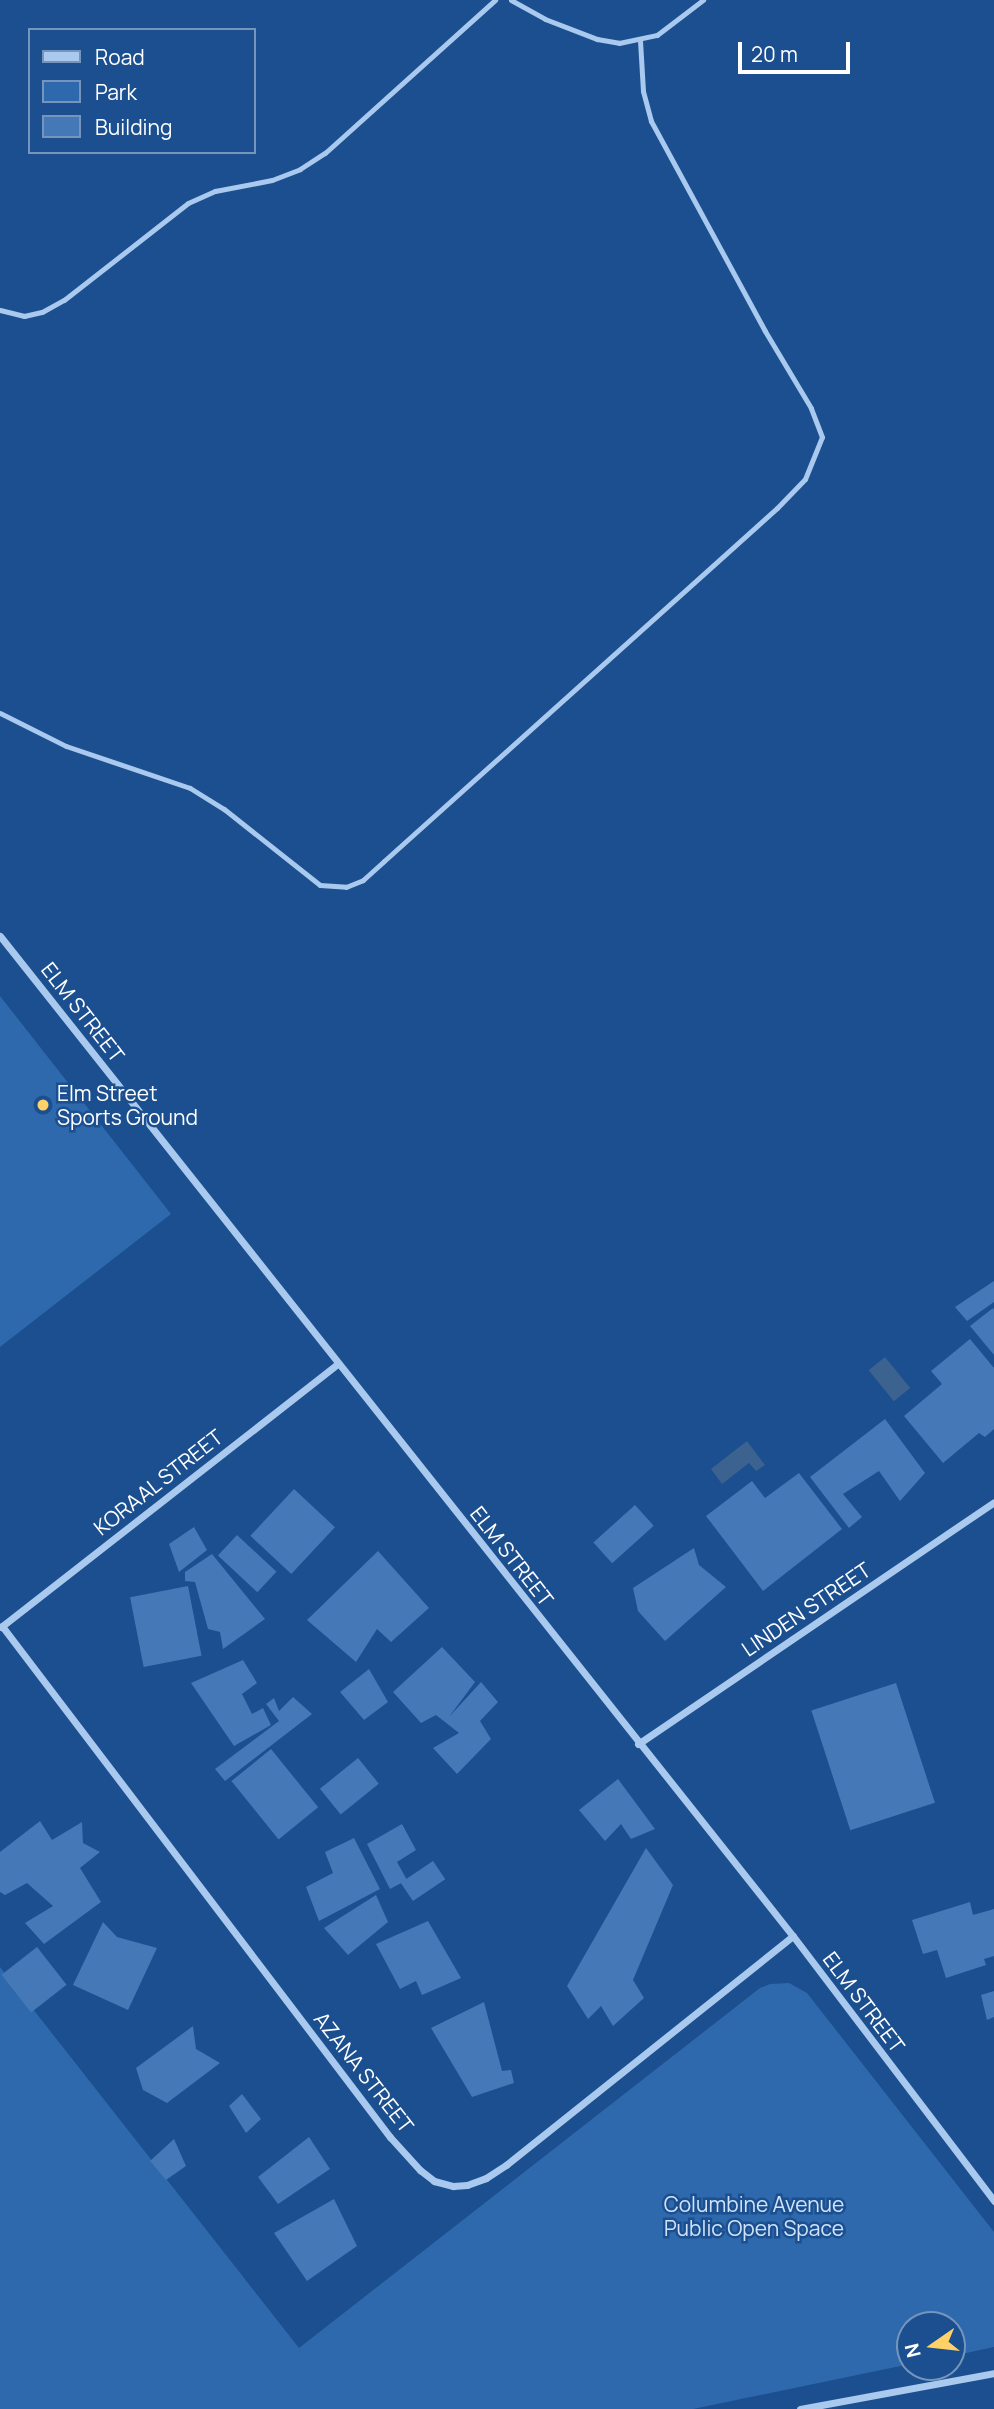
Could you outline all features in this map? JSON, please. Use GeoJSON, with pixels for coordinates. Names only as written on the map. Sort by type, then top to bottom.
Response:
{"type":"FeatureCollection","features":[{"type":"Feature","properties":{"kind":"street","name":"ELM STREET"},"geometry":{"type":"LineString","coordinates":[[0,936],[638,1744],[793,1936],[994,2201]]}},
{"type":"Feature","properties":{"kind":"street","name":"KORAAL STREET"},"geometry":{"type":"LineString","coordinates":[[1,1627],[338,1364]]}},
{"type":"Feature","properties":{"kind":"street","name":"LINDEN STREET"},"geometry":{"type":"LineString","coordinates":[[638,1744],[994,1502]]}},
{"type":"Feature","properties":{"kind":"street","name":"AZANA STREET"},"geometry":{"type":"LineString","coordinates":[[1,1627],[390,2137],[434,2181],[453,2186],[467,2185],[486,2178],[506,2165],[793,1936]]}},
{"type":"Feature","properties":{"kind":"street"},"geometry":{"type":"LineString","coordinates":[[803,2409],[994,2373]]}},
{"type":"Feature","properties":{"kind":"lane"},"geometry":{"type":"LineString","coordinates":[[0,310],[24,316],[42,312],[64,300],[188,203],[215,191],[272,180],[300,169],[325,153],[495,0]]}},
{"type":"Feature","properties":{"kind":"lane"},"geometry":{"type":"LineString","coordinates":[[511,0],[545,19],[597,39],[619,43],[640,41],[674,26],[703,0]]}},
{"type":"Feature","properties":{"kind":"lane"},"geometry":{"type":"LineString","coordinates":[[0,713],[66,746],[190,788],[224,809],[320,885],[346,887],[363,880],[777,508],[805,478],[818,454],[822,437],[811,408],[758,319],[651,121],[643,91],[640,41]]}},
{"type":"Feature","properties":{"kind":"green space","name":"Elm Street Sports Ground"},"geometry":{"type":"Polygon","coordinates":[[[0,996],[171,1214],[0,1347],[0,996]]]}},
{"type":"Feature","properties":{"kind":"green space","name":"Columbine Avenue Public Open Space"},"geometry":{"type":"Polygon","coordinates":[[[0,1967],[299,2348],[760,1988],[770,1984],[789,1983],[807,1993],[994,2232],[994,2347],[966,2353],[966,2311],[896,2311],[896,2367],[693,2409],[0,2409],[0,1967]]]}},
{"type":"Feature","properties":{"kind":"shaded area"},"geometry":{"type":"Polygon","coordinates":[[[885,1357],[910,1388],[894,1401],[869,1370],[885,1357]]]}},
{"type":"Feature","properties":{"kind":"shaded area"},"geometry":{"type":"Polygon","coordinates":[[[747,1441],[765,1465],[756,1471],[749,1463],[722,1484],[711,1469],[747,1441]]]}},
{"type":"Feature","properties":{"kind":"building"},"geometry":{"type":"Polygon","coordinates":[[[994,1281],[994,1302],[967,1321],[955,1307],[994,1281]]]}},
{"type":"Feature","properties":{"kind":"building"},"geometry":{"type":"Polygon","coordinates":[[[993,1308],[994,1310],[994,1355],[970,1326],[993,1308]]]}},
{"type":"Feature","properties":{"kind":"building"},"geometry":{"type":"Polygon","coordinates":[[[970,1339],[994,1368],[994,1429],[985,1437],[979,1433],[943,1463],[904,1416],[942,1384],[931,1371],[970,1339]]]}},
{"type":"Feature","properties":{"kind":"building"},"geometry":{"type":"Polygon","coordinates":[[[885,1419],[925,1473],[900,1501],[879,1471],[843,1494],[862,1517],[849,1528],[810,1477],[885,1419]]]}},
{"type":"Feature","properties":{"kind":"building"},"geometry":{"type":"Polygon","coordinates":[[[799,1473],[842,1529],[763,1591],[706,1516],[752,1481],[765,1498],[799,1473]]]}},
{"type":"Feature","properties":{"kind":"building"},"geometry":{"type":"Polygon","coordinates":[[[294,1489],[335,1527],[291,1574],[250,1536],[294,1489]]]}},
{"type":"Feature","properties":{"kind":"building"},"geometry":{"type":"Polygon","coordinates":[[[635,1505],[654,1526],[612,1563],[593,1542],[635,1505]]]}},
{"type":"Feature","properties":{"kind":"building"},"geometry":{"type":"Polygon","coordinates":[[[194,1527],[207,1550],[179,1572],[169,1544],[194,1527]]]}},
{"type":"Feature","properties":{"kind":"building"},"geometry":{"type":"Polygon","coordinates":[[[237,1535],[276,1572],[257,1592],[218,1555],[237,1535]]]}},
{"type":"Feature","properties":{"kind":"building"},"geometry":{"type":"Polygon","coordinates":[[[694,1548],[699,1565],[726,1587],[665,1641],[638,1611],[633,1588],[694,1548]]]}},
{"type":"Feature","properties":{"kind":"building"},"geometry":{"type":"Polygon","coordinates":[[[378,1551],[429,1608],[391,1642],[377,1629],[356,1662],[307,1620],[378,1551]]]}},
{"type":"Feature","properties":{"kind":"building"},"geometry":{"type":"Polygon","coordinates":[[[212,1554],[265,1619],[223,1649],[220,1632],[208,1629],[195,1582],[185,1581],[185,1572],[212,1554]]]}},
{"type":"Feature","properties":{"kind":"building"},"geometry":{"type":"Polygon","coordinates":[[[188,1586],[202,1656],[144,1667],[130,1597],[188,1586]]]}},
{"type":"Feature","properties":{"kind":"building"},"geometry":{"type":"Polygon","coordinates":[[[442,1647],[475,1682],[449,1717],[481,1682],[498,1702],[480,1721],[491,1739],[457,1774],[433,1748],[459,1733],[436,1715],[421,1723],[393,1692],[442,1647]]]}},
{"type":"Feature","properties":{"kind":"building"},"geometry":{"type":"Polygon","coordinates":[[[243,1660],[257,1683],[242,1694],[252,1714],[263,1708],[271,1725],[234,1746],[191,1683],[243,1660]]]}},
{"type":"Feature","properties":{"kind":"building"},"geometry":{"type":"Polygon","coordinates":[[[369,1669],[388,1702],[364,1720],[340,1692],[369,1669]]]}},
{"type":"Feature","properties":{"kind":"building"},"geometry":{"type":"Polygon","coordinates":[[[896,1683],[935,1803],[850,1830],[811,1711],[896,1683]]]}},
{"type":"Feature","properties":{"kind":"building"},"geometry":{"type":"Polygon","coordinates":[[[293,1697],[312,1714],[225,1781],[215,1769],[279,1721],[266,1704],[274,1698],[279,1711],[293,1697]]]}},
{"type":"Feature","properties":{"kind":"building"},"geometry":{"type":"Polygon","coordinates":[[[271,1749],[318,1807],[279,1839],[231,1781],[271,1749]]]}},
{"type":"Feature","properties":{"kind":"building"},"geometry":{"type":"Polygon","coordinates":[[[358,1758],[379,1784],[341,1814],[320,1789],[358,1758]]]}},
{"type":"Feature","properties":{"kind":"building"},"geometry":{"type":"Polygon","coordinates":[[[618,1779],[655,1829],[631,1839],[621,1824],[605,1841],[579,1810],[618,1779]]]}},
{"type":"Feature","properties":{"kind":"building"},"geometry":{"type":"Polygon","coordinates":[[[40,1821],[52,1840],[82,1822],[83,1843],[100,1852],[80,1868],[101,1902],[44,1944],[25,1923],[53,1906],[27,1883],[5,1895],[0,1892],[0,1852],[40,1821]]]}},
{"type":"Feature","properties":{"kind":"building"},"geometry":{"type":"Polygon","coordinates":[[[402,1824],[416,1850],[397,1862],[407,1880],[390,1889],[367,1844],[402,1824]]]}},
{"type":"Feature","properties":{"kind":"building"},"geometry":{"type":"Polygon","coordinates":[[[354,1838],[380,1889],[319,1921],[306,1887],[333,1873],[325,1852],[354,1838]]]}},
{"type":"Feature","properties":{"kind":"building"},"geometry":{"type":"Polygon","coordinates":[[[646,1848],[673,1885],[633,1980],[644,1998],[613,2026],[601,2006],[588,2019],[567,1986],[646,1848]]]}},
{"type":"Feature","properties":{"kind":"building"},"geometry":{"type":"Polygon","coordinates":[[[433,1861],[445,1879],[413,1901],[401,1883],[433,1861]]]}},
{"type":"Feature","properties":{"kind":"building"},"geometry":{"type":"Polygon","coordinates":[[[376,1895],[388,1922],[348,1955],[324,1928],[376,1895]]]}},
{"type":"Feature","properties":{"kind":"building"},"geometry":{"type":"Polygon","coordinates":[[[970,1902],[973,1915],[994,1909],[994,1956],[984,1959],[986,1965],[946,1978],[937,1950],[923,1954],[912,1920],[970,1902]]]}},
{"type":"Feature","properties":{"kind":"building"},"geometry":{"type":"Polygon","coordinates":[[[428,1921],[461,1978],[422,1995],[416,1981],[400,1989],[376,1944],[428,1921]]]}},
{"type":"Feature","properties":{"kind":"building"},"geometry":{"type":"Polygon","coordinates":[[[103,1922],[117,1937],[157,1948],[128,2010],[73,1985],[103,1922]]]}},
{"type":"Feature","properties":{"kind":"building"},"geometry":{"type":"Polygon","coordinates":[[[37,1947],[67,1985],[31,2013],[2,1975],[37,1947]]]}},
{"type":"Feature","properties":{"kind":"building"},"geometry":{"type":"Polygon","coordinates":[[[994,1991],[994,2017],[987,2020],[981,1995],[994,1991]]]}},
{"type":"Feature","properties":{"kind":"building"},"geometry":{"type":"Polygon","coordinates":[[[484,2002],[502,2071],[511,2070],[514,2083],[472,2097],[431,2028],[484,2002]]]}},
{"type":"Feature","properties":{"kind":"building"},"geometry":{"type":"Polygon","coordinates":[[[193,2026],[196,2049],[220,2063],[167,2103],[143,2090],[136,2068],[193,2026]]]}},
{"type":"Feature","properties":{"kind":"building"},"geometry":{"type":"Polygon","coordinates":[[[242,2094],[261,2119],[246,2133],[229,2106],[242,2094]]]}},
{"type":"Feature","properties":{"kind":"building"},"geometry":{"type":"Polygon","coordinates":[[[309,2137],[330,2169],[278,2204],[258,2177],[309,2137]]]}},
{"type":"Feature","properties":{"kind":"building"},"geometry":{"type":"Polygon","coordinates":[[[174,2139],[186,2166],[166,2180],[150,2161],[174,2139]]]}},
{"type":"Feature","properties":{"kind":"building"},"geometry":{"type":"Polygon","coordinates":[[[334,2199],[357,2246],[307,2281],[274,2233],[334,2199]]]}},
{"type":"Feature","properties":{"kind":"place","name":"Elm Street Sports Ground"},"geometry":{"type":"Point","coordinates":[43,1105]}}]}
